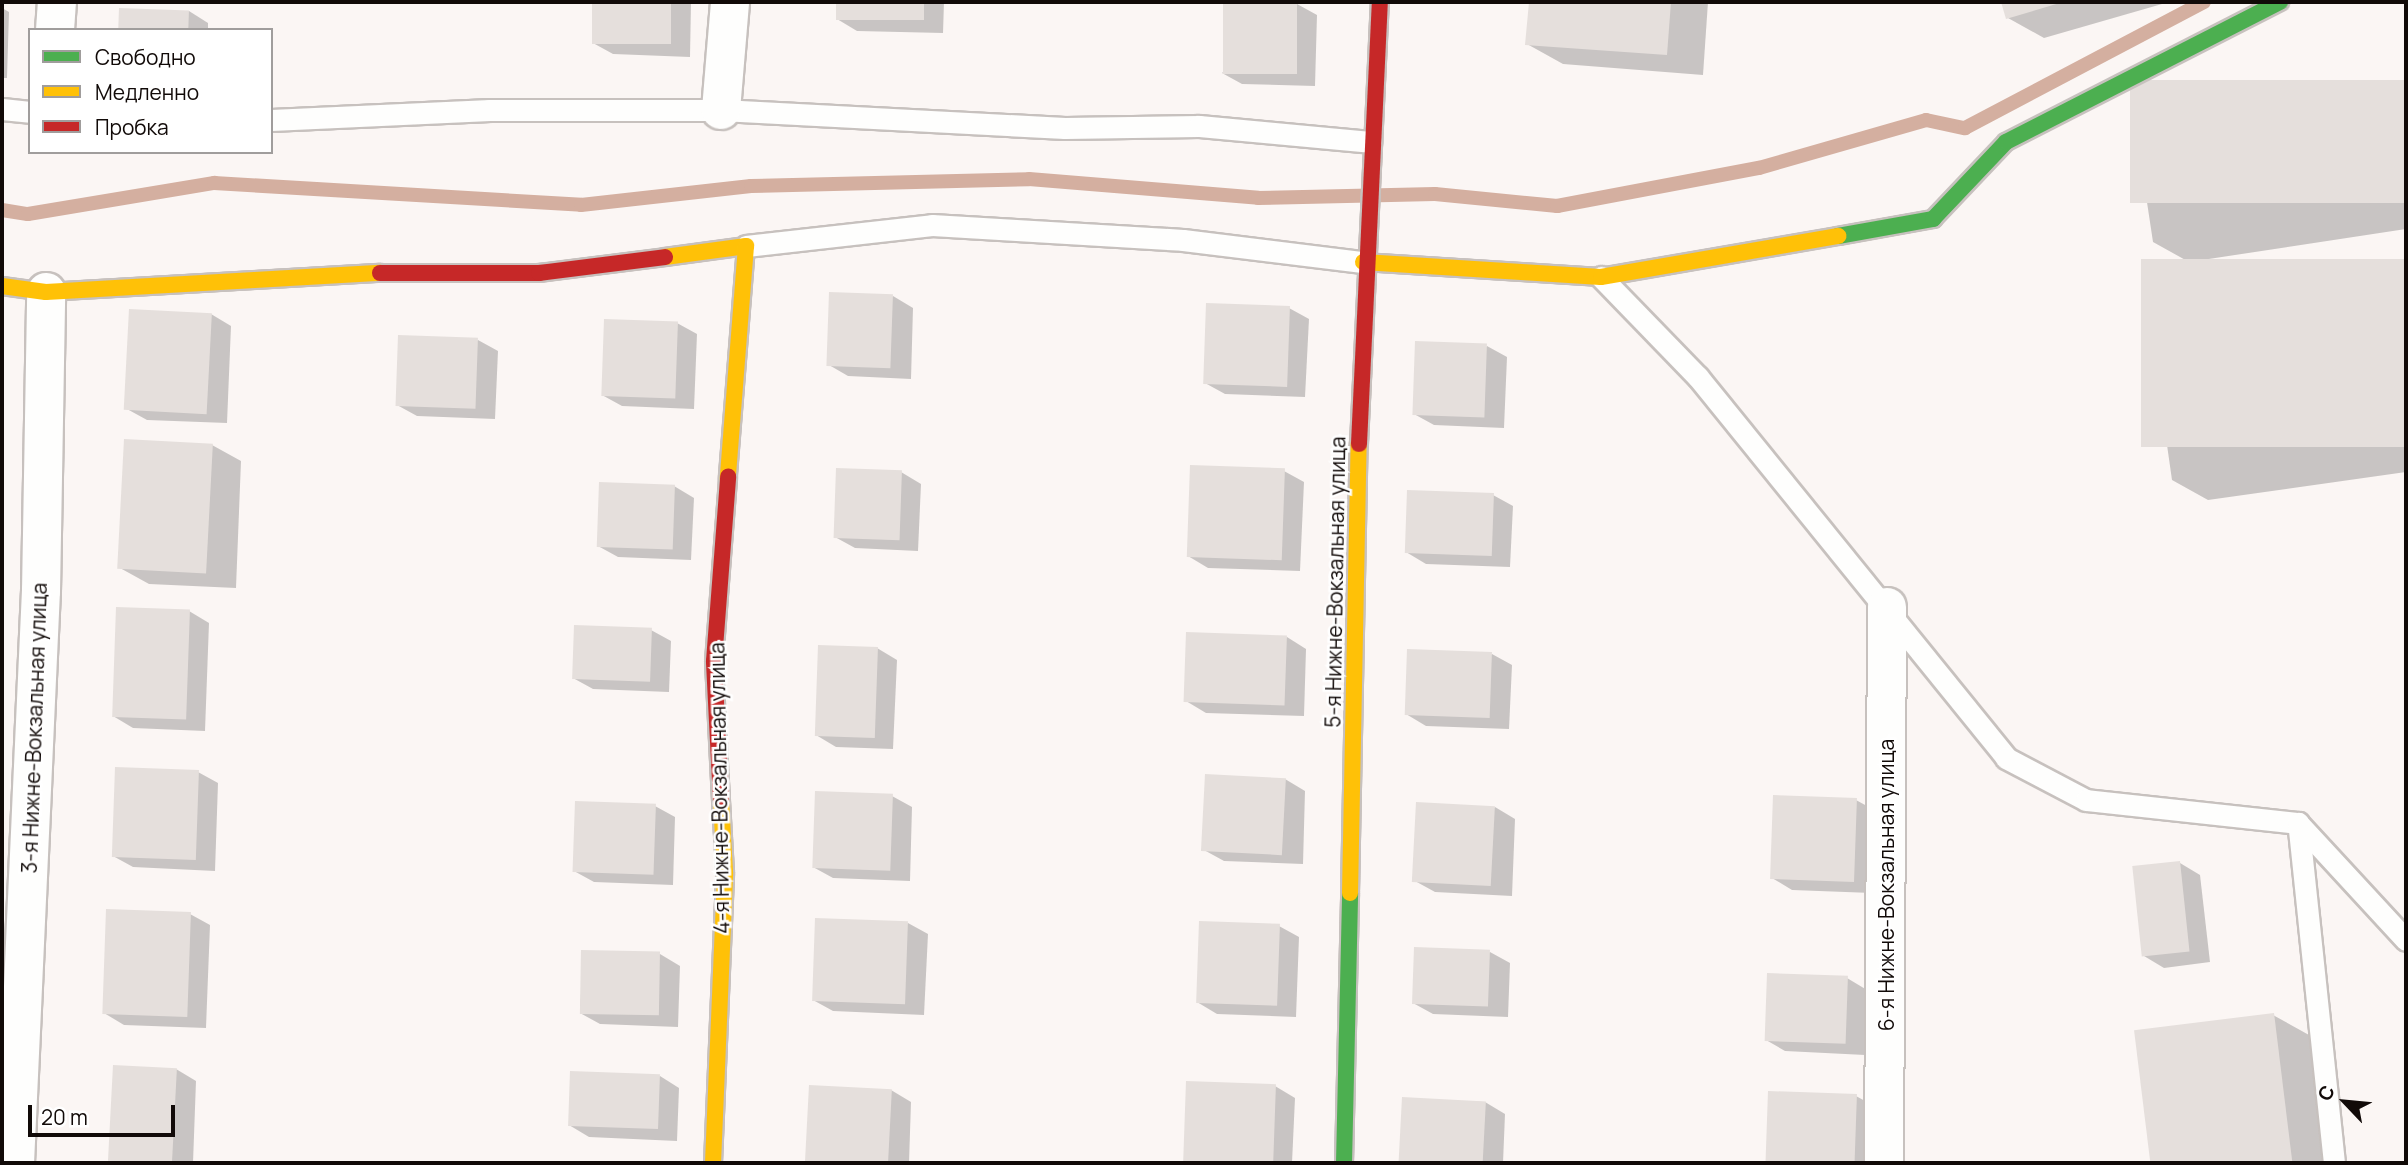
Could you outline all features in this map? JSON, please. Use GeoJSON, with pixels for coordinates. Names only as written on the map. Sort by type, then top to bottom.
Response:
{"type":"FeatureCollection","features":[{"type":"Feature","properties":{"kind":"street"},"geometry":{"type":"LineString","coordinates":[[55,28],[57,2]]}},
{"type":"Feature","properties":{"kind":"street"},"geometry":{"type":"LineString","coordinates":[[721,110],[730,2]]}},
{"type":"Feature","properties":{"kind":"street","name":"5-я Нижне-Вокзальная улица"},"geometry":{"type":"LineString","coordinates":[[1344,1163],[1363,262],[1381,2]]}},
{"type":"Feature","properties":{"kind":"street"},"geometry":{"type":"LineString","coordinates":[[1363,262],[1601,277],[1933,219],[2006,142],[2280,2]]}},
{"type":"Feature","properties":{"kind":"street"},"geometry":{"type":"LineString","coordinates":[[2,286],[46,292],[298,273],[539,273],[747,246]]}},
{"type":"Feature","properties":{"kind":"street","name":"4-я Нижне-Вокзальная улица"},"geometry":{"type":"LineString","coordinates":[[713,1163],[725,872],[714,662],[747,246]]}},
{"type":"Feature","properties":{"kind":"street","name":"3-я Нижне-Вокзальная улица"},"geometry":{"type":"LineString","coordinates":[[15,1163],[41,591],[46,292]]}},
{"type":"Feature","properties":{"kind":"street","name":"6-я Нижне-Вокзальная улица"},"geometry":{"type":"LineString","coordinates":[[1884,1163],[1887,607]]}},
{"type":"Feature","properties":{"kind":"lane"},"geometry":{"type":"LineString","coordinates":[[2,109],[28,112]]}},
{"type":"Feature","properties":{"kind":"lane"},"geometry":{"type":"LineString","coordinates":[[273,120],[490,110],[721,110],[1065,128],[1199,127],[1370,142]]}},
{"type":"Feature","properties":{"kind":"lane"},"geometry":{"type":"LineString","coordinates":[[747,246],[932,225],[1183,240],[1363,262]]}},
{"type":"Feature","properties":{"kind":"lane"},"geometry":{"type":"LineString","coordinates":[[1601,277],[1698,377],[1887,607],[2006,758],[2086,800],[2298,823],[2406,940]]}},
{"type":"Feature","properties":{"kind":"lane"},"geometry":{"type":"LineString","coordinates":[[2298,823],[2334,1163]]}},
{"type":"Feature","properties":{"kind":"building"},"geometry":{"type":"Polygon","coordinates":[[[592,2],[671,2],[671,44],[592,44],[592,2]]]}},
{"type":"Feature","properties":{"kind":"building"},"geometry":{"type":"Polygon","coordinates":[[[836,2],[924,2],[924,20],[836,20],[836,2]]]}},
{"type":"Feature","properties":{"kind":"building"},"geometry":{"type":"Polygon","coordinates":[[[1223,2],[1297,2],[1297,74],[1223,74],[1223,2]]]}},
{"type":"Feature","properties":{"kind":"building"},"geometry":{"type":"Polygon","coordinates":[[[1529,2],[1671,2],[1667,55],[1525,45],[1529,2]]]}},
{"type":"Feature","properties":{"kind":"building"},"geometry":{"type":"Polygon","coordinates":[[[2001,2],[2063,2],[2006,19],[2001,2]]]}},
{"type":"Feature","properties":{"kind":"building"},"geometry":{"type":"Polygon","coordinates":[[[119,8],[189,10],[188,28],[118,28],[119,8]]]}},
{"type":"Feature","properties":{"kind":"building"},"geometry":{"type":"Polygon","coordinates":[[[2130,80],[2406,80],[2406,203],[2130,203],[2130,80]]]}},
{"type":"Feature","properties":{"kind":"building"},"geometry":{"type":"Polygon","coordinates":[[[2141,259],[2406,259],[2406,447],[2141,447],[2141,259]]]}},
{"type":"Feature","properties":{"kind":"building"},"geometry":{"type":"Polygon","coordinates":[[[829,292],[893,294],[890,368],[826,366],[829,292]]]}},
{"type":"Feature","properties":{"kind":"building"},"geometry":{"type":"Polygon","coordinates":[[[1206,303],[1290,306],[1287,387],[1203,384],[1206,303]]]}},
{"type":"Feature","properties":{"kind":"building"},"geometry":{"type":"Polygon","coordinates":[[[129,309],[212,313],[207,414],[124,410],[129,309]]]}},
{"type":"Feature","properties":{"kind":"building"},"geometry":{"type":"Polygon","coordinates":[[[604,319],[678,322],[675,399],[601,396],[604,319]]]}},
{"type":"Feature","properties":{"kind":"building"},"geometry":{"type":"Polygon","coordinates":[[[398,335],[478,338],[475,409],[396,406],[398,335]]]}},
{"type":"Feature","properties":{"kind":"building"},"geometry":{"type":"Polygon","coordinates":[[[1415,341],[1487,344],[1484,417],[1412,415],[1415,341]]]}},
{"type":"Feature","properties":{"kind":"building"},"geometry":{"type":"Polygon","coordinates":[[[124,439],[213,444],[206,573],[117,569],[124,439]]]}},
{"type":"Feature","properties":{"kind":"building"},"geometry":{"type":"Polygon","coordinates":[[[1190,465],[1285,468],[1282,560],[1187,557],[1190,465]]]}},
{"type":"Feature","properties":{"kind":"building"},"geometry":{"type":"Polygon","coordinates":[[[836,468],[902,470],[900,540],[834,538],[836,468]]]}},
{"type":"Feature","properties":{"kind":"building"},"geometry":{"type":"Polygon","coordinates":[[[599,482],[675,485],[673,550],[597,547],[599,482]]]}},
{"type":"Feature","properties":{"kind":"building"},"geometry":{"type":"Polygon","coordinates":[[[1407,490],[1494,493],[1492,556],[1405,553],[1407,490]]]}},
{"type":"Feature","properties":{"kind":"building"},"geometry":{"type":"Polygon","coordinates":[[[116,607],[190,610],[186,720],[112,717],[116,607]]]}},
{"type":"Feature","properties":{"kind":"building"},"geometry":{"type":"Polygon","coordinates":[[[574,625],[652,628],[650,682],[572,679],[574,625]]]}},
{"type":"Feature","properties":{"kind":"building"},"geometry":{"type":"Polygon","coordinates":[[[1186,632],[1287,636],[1284,705],[1184,702],[1186,632]]]}},
{"type":"Feature","properties":{"kind":"building"},"geometry":{"type":"Polygon","coordinates":[[[818,645],[878,647],[875,738],[815,736],[818,645]]]}},
{"type":"Feature","properties":{"kind":"building"},"geometry":{"type":"Polygon","coordinates":[[[1407,649],[1492,652],[1490,718],[1405,715],[1407,649]]]}},
{"type":"Feature","properties":{"kind":"building"},"geometry":{"type":"Polygon","coordinates":[[[115,767],[199,770],[196,860],[112,857],[115,767]]]}},
{"type":"Feature","properties":{"kind":"building"},"geometry":{"type":"Polygon","coordinates":[[[1205,774],[1286,778],[1282,855],[1201,851],[1205,774]]]}},
{"type":"Feature","properties":{"kind":"building"},"geometry":{"type":"Polygon","coordinates":[[[815,791],[893,794],[890,871],[812,868],[815,791]]]}},
{"type":"Feature","properties":{"kind":"building"},"geometry":{"type":"Polygon","coordinates":[[[1773,795],[1857,798],[1854,882],[1770,879],[1773,795]]]}},
{"type":"Feature","properties":{"kind":"building"},"geometry":{"type":"Polygon","coordinates":[[[575,801],[656,804],[653,875],[573,872],[575,801]]]}},
{"type":"Feature","properties":{"kind":"building"},"geometry":{"type":"Polygon","coordinates":[[[1416,802],[1495,806],[1491,886],[1412,882],[1416,802]]]}},
{"type":"Feature","properties":{"kind":"building"},"geometry":{"type":"Polygon","coordinates":[[[2180,861],[2190,952],[2142,957],[2132,866],[2180,861]]]}},
{"type":"Feature","properties":{"kind":"building"},"geometry":{"type":"Polygon","coordinates":[[[106,909],[191,912],[187,1017],[102,1014],[106,909]]]}},
{"type":"Feature","properties":{"kind":"building"},"geometry":{"type":"Polygon","coordinates":[[[815,918],[908,921],[905,1004],[812,1001],[815,918]]]}},
{"type":"Feature","properties":{"kind":"building"},"geometry":{"type":"Polygon","coordinates":[[[1199,921],[1280,924],[1277,1006],[1196,1003],[1199,921]]]}},
{"type":"Feature","properties":{"kind":"building"},"geometry":{"type":"Polygon","coordinates":[[[1414,947],[1490,950],[1488,1007],[1412,1004],[1414,947]]]}},
{"type":"Feature","properties":{"kind":"building"},"geometry":{"type":"Polygon","coordinates":[[[581,950],[660,951],[659,1015],[580,1014],[581,950]]]}},
{"type":"Feature","properties":{"kind":"building"},"geometry":{"type":"Polygon","coordinates":[[[1767,973],[1848,976],[1846,1044],[1765,1041],[1767,973]]]}},
{"type":"Feature","properties":{"kind":"building"},"geometry":{"type":"Polygon","coordinates":[[[2274,1013],[2292,1163],[2150,1163],[2134,1030],[2274,1013]]]}},
{"type":"Feature","properties":{"kind":"building"},"geometry":{"type":"Polygon","coordinates":[[[113,1065],[177,1068],[172,1163],[108,1161],[113,1065]]]}},
{"type":"Feature","properties":{"kind":"building"},"geometry":{"type":"Polygon","coordinates":[[[570,1071],[660,1074],[658,1129],[568,1126],[570,1071]]]}},
{"type":"Feature","properties":{"kind":"building"},"geometry":{"type":"Polygon","coordinates":[[[1186,1081],[1276,1084],[1273,1163],[1183,1163],[1186,1081]]]}},
{"type":"Feature","properties":{"kind":"building"},"geometry":{"type":"Polygon","coordinates":[[[809,1085],[892,1089],[888,1163],[805,1163],[809,1085]]]}},
{"type":"Feature","properties":{"kind":"building"},"geometry":{"type":"Polygon","coordinates":[[[1768,1091],[1857,1094],[1855,1163],[1765,1163],[1768,1091]]]}},
{"type":"Feature","properties":{"kind":"building"},"geometry":{"type":"Polygon","coordinates":[[[1402,1097],[1486,1101],[1483,1163],[1399,1163],[1402,1097]]]}},
{"type":"Feature","properties":{"kind":"waterway"},"geometry":{"type":"LineString","coordinates":[[2,210],[28,214],[214,183],[581,205],[751,186],[1029,179],[1258,198],[1435,194],[1557,206],[1759,168],[1926,120],[1965,128],[2204,2]]}},
{"type":"Feature","properties":{"kind":"traffic: fast"},"geometry":{"type":"LineString","coordinates":[[1838,236],[1933,219],[2006,142],[2280,2]]}},
{"type":"Feature","properties":{"kind":"traffic: fast"},"geometry":{"type":"LineString","coordinates":[[1344,1163],[1350,893]]}},
{"type":"Feature","properties":{"kind":"traffic: slow"},"geometry":{"type":"LineString","coordinates":[[1363,262],[1601,277],[1838,236]]}},
{"type":"Feature","properties":{"kind":"traffic: slow"},"geometry":{"type":"LineString","coordinates":[[665,257],[746,246],[728,477]]}},
{"type":"Feature","properties":{"kind":"traffic: slow"},"geometry":{"type":"LineString","coordinates":[[2,286],[46,292],[380,273]]}},
{"type":"Feature","properties":{"kind":"traffic: slow"},"geometry":{"type":"LineString","coordinates":[[1350,893],[1359,444]]}},
{"type":"Feature","properties":{"kind":"traffic: slow"},"geometry":{"type":"LineString","coordinates":[[713,1163],[725,872],[721,801]]}},
{"type":"Feature","properties":{"kind":"traffic: jam"},"geometry":{"type":"LineString","coordinates":[[1359,444],[1380,2]]}},
{"type":"Feature","properties":{"kind":"traffic: jam"},"geometry":{"type":"LineString","coordinates":[[380,273],[539,273],[665,257]]}},
{"type":"Feature","properties":{"kind":"traffic: jam"},"geometry":{"type":"LineString","coordinates":[[721,801],[714,661],[728,477]]}}]}
